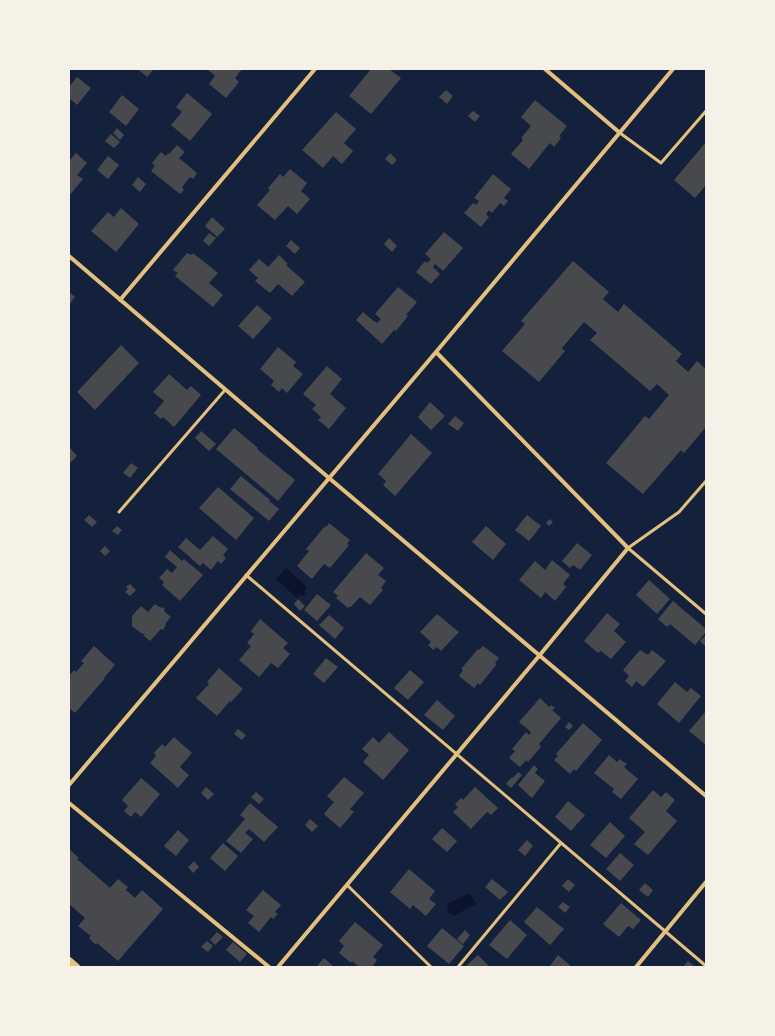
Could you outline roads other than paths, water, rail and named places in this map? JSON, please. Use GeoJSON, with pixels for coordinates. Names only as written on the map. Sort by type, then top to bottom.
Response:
{"type":"FeatureCollection","features":[{"type":"Feature","properties":{"kind":"main road"},"geometry":{"type":"LineString","coordinates":[[69,961],[76,967]]}},
{"type":"Feature","properties":{"kind":"street"},"geometry":{"type":"LineString","coordinates":[[120,300],[315,69]]}},
{"type":"Feature","properties":{"kind":"street"},"geometry":{"type":"LineString","coordinates":[[545,69],[620,133]]}},
{"type":"Feature","properties":{"kind":"street"},"geometry":{"type":"LineString","coordinates":[[69,785],[436,352],[673,69]]}},
{"type":"Feature","properties":{"kind":"street"},"geometry":{"type":"LineString","coordinates":[[69,256],[225,390],[706,796]]}},
{"type":"Feature","properties":{"kind":"street"},"geometry":{"type":"LineString","coordinates":[[278,967],[628,548],[436,352]]}},
{"type":"Feature","properties":{"kind":"street"},"geometry":{"type":"LineString","coordinates":[[69,803],[268,967]]}},
{"type":"Feature","properties":{"kind":"street"},"geometry":{"type":"LineString","coordinates":[[636,967],[706,882]]}},
{"type":"Feature","properties":{"kind":"lane"},"geometry":{"type":"LineString","coordinates":[[620,133],[661,163],[706,111]]}},
{"type":"Feature","properties":{"kind":"lane"},"geometry":{"type":"LineString","coordinates":[[119,512],[225,390]]}},
{"type":"Feature","properties":{"kind":"lane"},"geometry":{"type":"LineString","coordinates":[[706,481],[679,512],[628,548],[706,614]]}},
{"type":"Feature","properties":{"kind":"lane"},"geometry":{"type":"LineString","coordinates":[[246,575],[706,966]]}},
{"type":"Feature","properties":{"kind":"lane"},"geometry":{"type":"LineString","coordinates":[[458,967],[561,843]]}},
{"type":"Feature","properties":{"kind":"lane"},"geometry":{"type":"LineString","coordinates":[[347,885],[431,967]]}},
{"type":"Feature","properties":{"kind":"water"},"geometry":{"type":"Polygon","coordinates":[[[286,568],[307,587],[303,596],[300,595],[297,598],[276,579],[286,568]]]}},
{"type":"Feature","properties":{"kind":"water"},"geometry":{"type":"Polygon","coordinates":[[[470,893],[476,904],[453,916],[451,913],[449,914],[447,904],[470,893]]]}}]}
